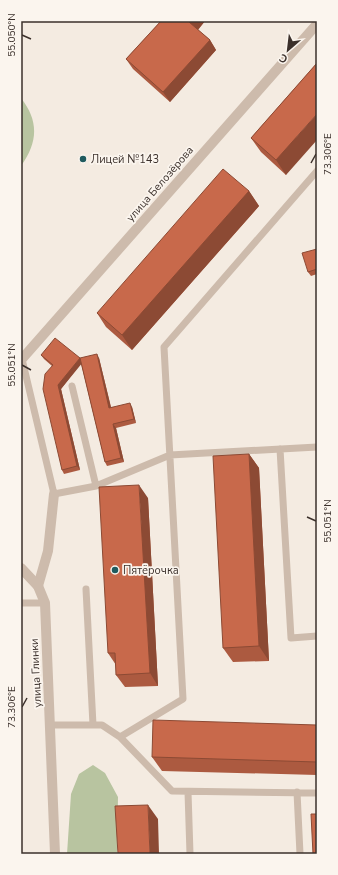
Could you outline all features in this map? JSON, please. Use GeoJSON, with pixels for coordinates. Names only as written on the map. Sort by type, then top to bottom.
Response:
{"type":"FeatureCollection","features":[{"type":"Feature","properties":{"kind":"street","name":"улица Белозёрова"},"geometry":{"type":"LineString","coordinates":[[21,359],[317,24]]}},
{"type":"Feature","properties":{"kind":"street"},"geometry":{"type":"LineString","coordinates":[[38,586],[48,551],[54,494]]}},
{"type":"Feature","properties":{"kind":"street"},"geometry":{"type":"LineString","coordinates":[[21,568],[38,586]]}},
{"type":"Feature","properties":{"kind":"street","name":"улица Глинки"},"geometry":{"type":"LineString","coordinates":[[38,586],[45,603],[55,854]]}},
{"type":"Feature","properties":{"kind":"lane"},"geometry":{"type":"LineString","coordinates":[[120,737],[183,699],[164,347],[317,171]]}},
{"type":"Feature","properties":{"kind":"lane"},"geometry":{"type":"LineString","coordinates":[[21,359],[54,494],[96,486],[170,455],[317,448]]}},
{"type":"Feature","properties":{"kind":"lane"},"geometry":{"type":"LineString","coordinates":[[72,386],[96,486]]}},
{"type":"Feature","properties":{"kind":"lane"},"geometry":{"type":"LineString","coordinates":[[280,449],[291,638],[317,636]]}},
{"type":"Feature","properties":{"kind":"lane"},"geometry":{"type":"LineString","coordinates":[[86,589],[93,725]]}},
{"type":"Feature","properties":{"kind":"lane"},"geometry":{"type":"LineString","coordinates":[[21,604],[45,603]]}},
{"type":"Feature","properties":{"kind":"lane"},"geometry":{"type":"LineString","coordinates":[[50,725],[102,725],[120,737],[172,791],[317,793]]}},
{"type":"Feature","properties":{"kind":"lane"},"geometry":{"type":"LineString","coordinates":[[188,792],[190,854]]}},
{"type":"Feature","properties":{"kind":"lane"},"geometry":{"type":"LineString","coordinates":[[297,792],[300,854]]}},
{"type":"Feature","properties":{"kind":"green space"},"geometry":{"type":"Polygon","coordinates":[[[21,98],[31,115],[34,132],[31,148],[21,166],[21,98]]]}},
{"type":"Feature","properties":{"kind":"green space"},"geometry":{"type":"Polygon","coordinates":[[[93,765],[105,773],[118,797],[117,854],[67,854],[71,794],[79,774],[93,765]]]}},
{"type":"Feature","properties":{"kind":"building"},"geometry":{"type":"Polygon","coordinates":[[[161,21],[190,21],[189,22],[210,40],[163,92],[126,59],[161,21]]]}},
{"type":"Feature","properties":{"kind":"building"},"geometry":{"type":"Polygon","coordinates":[[[317,63],[317,114],[276,160],[251,138],[317,63]]]}},
{"type":"Feature","properties":{"kind":"building"},"geometry":{"type":"Polygon","coordinates":[[[223,169],[249,191],[122,335],[97,313],[223,169]]]}},
{"type":"Feature","properties":{"kind":"building"},"geometry":{"type":"Polygon","coordinates":[[[317,249],[317,269],[308,272],[302,253],[317,249]]]}},
{"type":"Feature","properties":{"kind":"building"},"geometry":{"type":"Polygon","coordinates":[[[55,338],[80,358],[58,385],[77,466],[62,470],[43,389],[45,374],[53,365],[41,355],[55,338]]]}},
{"type":"Feature","properties":{"kind":"building"},"geometry":{"type":"Polygon","coordinates":[[[97,354],[109,408],[130,403],[134,419],[113,424],[121,458],[105,462],[80,358],[97,354]]]}},
{"type":"Feature","properties":{"kind":"building"},"geometry":{"type":"Polygon","coordinates":[[[249,454],[259,646],[223,648],[213,456],[249,454]]]}},
{"type":"Feature","properties":{"kind":"building"},"geometry":{"type":"Polygon","coordinates":[[[139,485],[150,673],[116,675],[115,653],[108,653],[99,487],[139,485]]]}},
{"type":"Feature","properties":{"kind":"building"},"geometry":{"type":"Polygon","coordinates":[[[153,720],[317,725],[317,762],[152,757],[153,720]]]}},
{"type":"Feature","properties":{"kind":"building"},"geometry":{"type":"Polygon","coordinates":[[[148,805],[150,854],[118,854],[115,806],[148,805]]]}},
{"type":"Feature","properties":{"kind":"building"},"geometry":{"type":"Polygon","coordinates":[[[311,814],[317,814],[317,854],[313,854],[311,814]]]}},
{"type":"Feature","properties":{"kind":"place","name":"Лицей №143"},"geometry":{"type":"Point","coordinates":[83,159]}},
{"type":"Feature","properties":{"kind":"place","name":"Пятёрочка"},"geometry":{"type":"Point","coordinates":[115,570]}}]}
